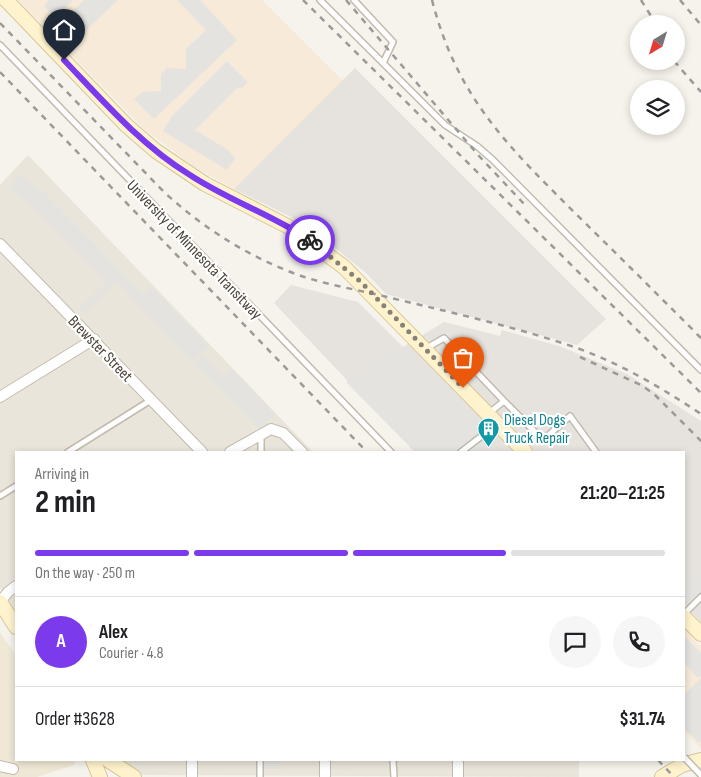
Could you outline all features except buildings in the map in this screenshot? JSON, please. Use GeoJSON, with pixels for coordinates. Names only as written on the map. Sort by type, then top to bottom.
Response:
{"type":"FeatureCollection","features":[{"type":"Feature","properties":{"kind":"street"},"geometry":{"type":"LineString","coordinates":[[6,0],[126,125],[156,151],[205,184],[272,218],[319,246],[361,282],[524,451]]}},
{"type":"Feature","properties":{"kind":"street","name":"Brewster Street"},"geometry":{"type":"LineString","coordinates":[[0,244],[201,451]]}},
{"type":"Feature","properties":{"kind":"street"},"geometry":{"type":"LineString","coordinates":[[0,397],[94,339]]}},
{"type":"Feature","properties":{"kind":"street"},"geometry":{"type":"LineString","coordinates":[[232,451],[271,429],[283,433],[301,451]]}},
{"type":"Feature","properties":{"kind":"street"},"geometry":{"type":"LineString","coordinates":[[15,587],[0,602],[15,625]]}},
{"type":"Feature","properties":{"kind":"street"},"geometry":{"type":"LineString","coordinates":[[685,617],[701,634]]}},
{"type":"Feature","properties":{"kind":"street"},"geometry":{"type":"LineString","coordinates":[[662,777],[682,765],[701,760]]}},
{"type":"Feature","properties":{"kind":"street"},"geometry":{"type":"LineString","coordinates":[[93,761],[100,777]]}},
{"type":"Feature","properties":{"kind":"street"},"geometry":{"type":"LineString","coordinates":[[110,761],[134,777]]}},
{"type":"Feature","properties":{"kind":"street"},"geometry":{"type":"LineString","coordinates":[[192,761],[192,777]]}},
{"type":"Feature","properties":{"kind":"street"},"geometry":{"type":"LineString","coordinates":[[325,761],[325,777]]}},
{"type":"Feature","properties":{"kind":"street"},"geometry":{"type":"LineString","coordinates":[[458,761],[458,777]]}},
{"type":"Feature","properties":{"kind":"street"},"geometry":{"type":"LineString","coordinates":[[0,766],[13,769]]}},
{"type":"Feature","properties":{"kind":"lane"},"geometry":{"type":"LineString","coordinates":[[320,0],[445,125],[477,146],[493,160],[701,370]]}},
{"type":"Feature","properties":{"kind":"lane"},"geometry":{"type":"LineString","coordinates":[[354,0],[393,42],[383,63]]}},
{"type":"Feature","properties":{"kind":"lane","name":"University of Minnesota Transitway"},"geometry":{"type":"LineString","coordinates":[[0,44],[390,451]]}},
{"type":"Feature","properties":{"kind":"lane"},"geometry":{"type":"LineString","coordinates":[[425,349],[444,338],[543,440],[570,416],[595,451]]}},
{"type":"Feature","properties":{"kind":"lane"},"geometry":{"type":"LineString","coordinates":[[70,451],[151,400]]}},
{"type":"Feature","properties":{"kind":"lane"},"geometry":{"type":"LineString","coordinates":[[462,451],[493,419],[504,401]]}},
{"type":"Feature","properties":{"kind":"lane"},"geometry":{"type":"LineString","coordinates":[[261,451],[262,433]]}},
{"type":"Feature","properties":{"kind":"lane"},"geometry":{"type":"LineString","coordinates":[[0,496],[15,487]]}},
{"type":"Feature","properties":{"kind":"lane"},"geometry":{"type":"LineString","coordinates":[[685,615],[701,597]]}},
{"type":"Feature","properties":{"kind":"lane"},"geometry":{"type":"LineString","coordinates":[[685,757],[701,775]]}},
{"type":"Feature","properties":{"kind":"lane"},"geometry":{"type":"LineString","coordinates":[[260,761],[260,777]]}},
{"type":"Feature","properties":{"kind":"lane"},"geometry":{"type":"LineString","coordinates":[[393,761],[394,777]]}},
{"type":"Feature","properties":{"kind":"shaded area"},"geometry":{"type":"Polygon","coordinates":[[[18,0],[262,0],[343,81],[234,189],[196,168],[143,128],[18,0]]]}},
{"type":"Feature","properties":{"kind":"shaded area"},"geometry":{"type":"Polygon","coordinates":[[[49,0],[73,0],[55,18],[44,6],[49,0]]]}},
{"type":"Feature","properties":{"kind":"shaded area"},"geometry":{"type":"Polygon","coordinates":[[[84,0],[118,0],[77,39],[61,23],[84,0]]]}},
{"type":"Feature","properties":{"kind":"shaded area"},"geometry":{"type":"Polygon","coordinates":[[[177,0],[200,0],[237,40],[154,119],[134,99],[142,92],[161,91],[161,74],[167,68],[186,69],[186,49],[206,30],[177,0]]]}},
{"type":"Feature","properties":{"kind":"shaded area"},"geometry":{"type":"Polygon","coordinates":[[[227,61],[248,82],[241,89],[238,87],[195,130],[228,150],[235,158],[227,170],[163,131],[172,116],[227,61]]]}},
{"type":"Feature","properties":{"kind":"shaded area"},"geometry":{"type":"Polygon","coordinates":[[[355,68],[606,319],[577,345],[386,294],[366,273],[324,239],[289,216],[234,189],[355,68]]]}},
{"type":"Feature","properties":{"kind":"shaded area"},"geometry":{"type":"Polygon","coordinates":[[[28,155],[312,451],[15,451],[15,611],[0,588],[0,185],[28,155]]]}},
{"type":"Feature","properties":{"kind":"shaded area"},"geometry":{"type":"Polygon","coordinates":[[[19,174],[47,195],[143,294],[151,286],[209,346],[192,362],[117,282],[84,314],[78,309],[106,282],[33,207],[9,189],[19,174]]]}},
{"type":"Feature","properties":{"kind":"shaded area"},"geometry":{"type":"Polygon","coordinates":[[[291,285],[358,302],[403,347],[444,322],[500,336],[502,330],[559,346],[627,374],[701,421],[701,622],[685,605],[685,451],[414,451],[274,303],[291,285]]]}},
{"type":"Feature","properties":{"kind":"shaded area"},"geometry":{"type":"Polygon","coordinates":[[[403,347],[481,425],[476,430],[488,442],[479,451],[414,451],[346,382],[403,347]]]}},
{"type":"Feature","properties":{"kind":"shaded area"},"geometry":{"type":"Polygon","coordinates":[[[203,355],[224,377],[232,369],[276,415],[259,429],[194,364],[203,355]]]}},
{"type":"Feature","properties":{"kind":"shaded area"},"geometry":{"type":"Polygon","coordinates":[[[701,573],[701,617],[685,598],[685,589],[701,573]]]}},
{"type":"Feature","properties":{"kind":"shaded area"},"geometry":{"type":"Polygon","coordinates":[[[685,630],[701,647],[701,749],[685,732],[685,630]]]}},
{"type":"Feature","properties":{"kind":"shaded area"},"geometry":{"type":"Polygon","coordinates":[[[0,632],[15,654],[15,761],[75,761],[74,765],[37,777],[0,777],[0,632]]]}},
{"type":"Feature","properties":{"kind":"shaded area"},"geometry":{"type":"Polygon","coordinates":[[[685,637],[701,653],[701,676],[698,678],[685,664],[685,637]]]}},
{"type":"Feature","properties":{"kind":"shaded area"},"geometry":{"type":"Polygon","coordinates":[[[701,678],[701,742],[698,742],[685,729],[685,694],[701,678]]]}},
{"type":"Feature","properties":{"kind":"shaded area"},"geometry":{"type":"Polygon","coordinates":[[[113,761],[579,761],[579,777],[145,775],[135,773],[113,761]]]}},
{"type":"Feature","properties":{"kind":"shaded area"},"geometry":{"type":"Polygon","coordinates":[[[264,761],[279,761],[279,769],[264,769],[264,761]]]}},
{"type":"Feature","properties":{"kind":"railway"},"geometry":{"type":"LineString","coordinates":[[303,0],[701,393]]}},
{"type":"Feature","properties":{"kind":"railway"},"geometry":{"type":"LineString","coordinates":[[346,0],[479,156],[525,205]]}},
{"type":"Feature","properties":{"kind":"railway"},"geometry":{"type":"LineString","coordinates":[[432,0],[443,36],[456,67],[490,121],[532,170],[701,338]]}},
{"type":"Feature","properties":{"kind":"railway"},"geometry":{"type":"LineString","coordinates":[[641,0],[650,15]]}},
{"type":"Feature","properties":{"kind":"railway"},"geometry":{"type":"LineString","coordinates":[[680,0],[701,25]]}},
{"type":"Feature","properties":{"kind":"railway"},"geometry":{"type":"LineString","coordinates":[[0,23],[164,192],[192,216],[238,247],[271,264],[310,279],[492,323],[578,348],[633,373],[701,414]]}},
{"type":"Feature","properties":{"kind":"railway"},"geometry":{"type":"LineString","coordinates":[[682,70],[701,92]]}},
{"type":"Feature","properties":{"kind":"railway"},"geometry":{"type":"LineString","coordinates":[[0,72],[366,451]]}},
{"type":"Feature","properties":{"kind":"railway"},"geometry":{"type":"LineString","coordinates":[[580,357],[641,385],[654,394],[701,441]]}},
{"type":"Feature","properties":{"kind":"railway"},"geometry":{"type":"LineString","coordinates":[[659,761],[674,777]]}},
{"type":"Feature","properties":{"kind":"way so far"},"geometry":{"type":"LineString","coordinates":[[310,240],[361,282],[463,388]]}},
{"type":"Feature","properties":{"kind":"place","name":"Diesel Dogs Truck Repair"},"geometry":{"type":"Point","coordinates":[488,447]}},
{"type":"Feature","properties":{"kind":"route"},"geometry":{"type":"LineString","coordinates":[[64,60],[126,125],[156,151],[189,175],[291,228],[310,240]]}}]}
